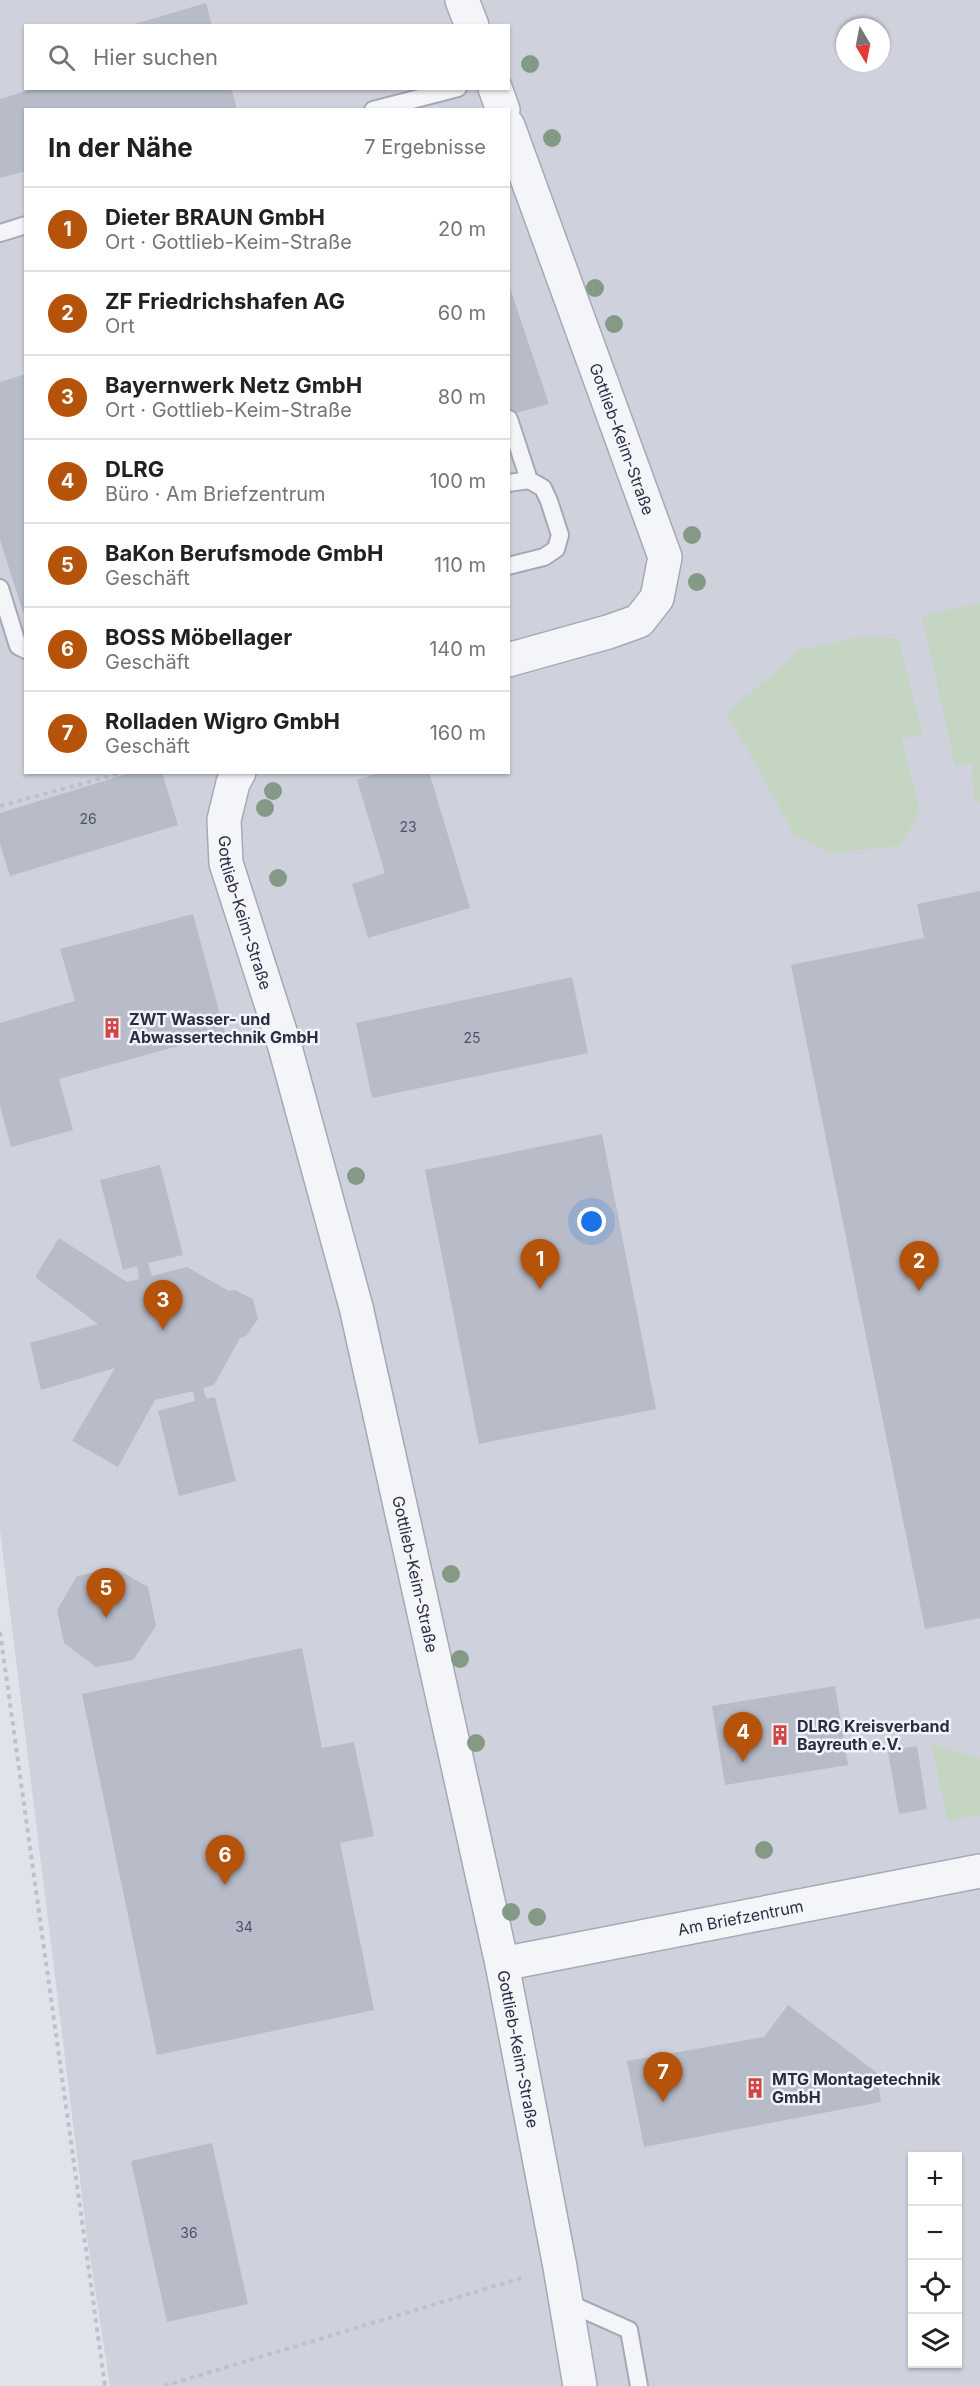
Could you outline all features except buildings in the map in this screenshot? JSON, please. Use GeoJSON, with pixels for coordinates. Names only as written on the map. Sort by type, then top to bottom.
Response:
{"type":"FeatureCollection","features":[{"type":"Feature","properties":{"kind":"street"},"geometry":{"type":"LineString","coordinates":[[462,0],[471,24]]}},
{"type":"Feature","properties":{"kind":"street"},"geometry":{"type":"LineString","coordinates":[[496,90],[502,108]]}},
{"type":"Feature","properties":{"kind":"street","name":"Gottlieb-Keim-Straße"},"geometry":{"type":"LineString","coordinates":[[510,131],[665,557],[657,598],[639,621],[510,659]]}},
{"type":"Feature","properties":{"kind":"street","name":"Gottlieb-Keim-Straße"},"geometry":{"type":"LineString","coordinates":[[238,774],[233,783],[224,820],[226,863],[285,1047],[356,1307],[502,1964],[560,2267],[580,2386]]}},
{"type":"Feature","properties":{"kind":"street","name":"Am Briefzentrum"},"geometry":{"type":"LineString","coordinates":[[502,1964],[980,1871]]}},
{"type":"Feature","properties":{"kind":"lane"},"geometry":{"type":"LineString","coordinates":[[381,108],[450,90]]}},
{"type":"Feature","properties":{"kind":"lane"},"geometry":{"type":"LineString","coordinates":[[0,233],[24,226]]}},
{"type":"Feature","properties":{"kind":"lane"},"geometry":{"type":"LineString","coordinates":[[510,422],[529,480]]}},
{"type":"Feature","properties":{"kind":"lane"},"geometry":{"type":"LineString","coordinates":[[510,483],[529,480],[543,488],[560,535],[556,549],[544,556],[510,565]]}},
{"type":"Feature","properties":{"kind":"lane"},"geometry":{"type":"LineString","coordinates":[[0,588],[18,646],[24,649]]}},
{"type":"Feature","properties":{"kind":"lane"},"geometry":{"type":"LineString","coordinates":[[566,2302],[629,2330],[639,2386]]}},
{"type":"Feature","properties":{"kind":"path"},"geometry":{"type":"LineString","coordinates":[[0,806],[118,774]]}},
{"type":"Feature","properties":{"kind":"path"},"geometry":{"type":"LineString","coordinates":[[0,1632],[105,2386]]}},
{"type":"Feature","properties":{"kind":"path"},"geometry":{"type":"LineString","coordinates":[[164,2386],[560,2267]]}},
{"type":"Feature","properties":{"kind":"shaded area"},"geometry":{"type":"Polygon","coordinates":[[[0,0],[980,0],[980,2386],[110,2386],[87,2237],[0,1530],[0,0]]]}},
{"type":"Feature","properties":{"kind":"green space"},"geometry":{"type":"Polygon","coordinates":[[[980,603],[980,802],[974,802],[972,763],[955,765],[922,616],[980,603]]]}},
{"type":"Feature","properties":{"kind":"green space"},"geometry":{"type":"Polygon","coordinates":[[[860,637],[898,638],[923,735],[901,739],[920,810],[900,846],[832,853],[794,834],[727,713],[800,650],[860,637]]]}},
{"type":"Feature","properties":{"kind":"green space"},"geometry":{"type":"Polygon","coordinates":[[[931,1744],[980,1759],[980,1815],[948,1821],[931,1744]]]}},
{"type":"Feature","properties":{"kind":"place","name":"ZWT Wasser- und Abwassertechnik GmbH"},"geometry":{"type":"Point","coordinates":[112,1028]}},
{"type":"Feature","properties":{"kind":"place","name":"Dieter BRAUN GmbH"},"geometry":{"type":"Point","coordinates":[540,1289]}},
{"type":"Feature","properties":{"kind":"place","name":"ZF Friedrichshafen AG"},"geometry":{"type":"Point","coordinates":[919,1291]}},
{"type":"Feature","properties":{"kind":"place","name":"Bayernwerk Netz GmbH"},"geometry":{"type":"Point","coordinates":[163,1330]}},
{"type":"Feature","properties":{"kind":"place","name":"BaKon Berufsmode GmbH"},"geometry":{"type":"Point","coordinates":[106,1618]}},
{"type":"Feature","properties":{"kind":"place","name":"DLRG Kreisverband Bayreuth e.V."},"geometry":{"type":"Point","coordinates":[780,1735]}},
{"type":"Feature","properties":{"kind":"place","name":"DLRG"},"geometry":{"type":"Point","coordinates":[743,1762]}},
{"type":"Feature","properties":{"kind":"place","name":"BOSS Möbellager"},"geometry":{"type":"Point","coordinates":[225,1885]}},
{"type":"Feature","properties":{"kind":"place","name":"MTG Montagetechnik GmbH"},"geometry":{"type":"Point","coordinates":[755,2088]}},
{"type":"Feature","properties":{"kind":"place","name":"Rolladen Wigro GmbH"},"geometry":{"type":"Point","coordinates":[663,2102]}}]}
